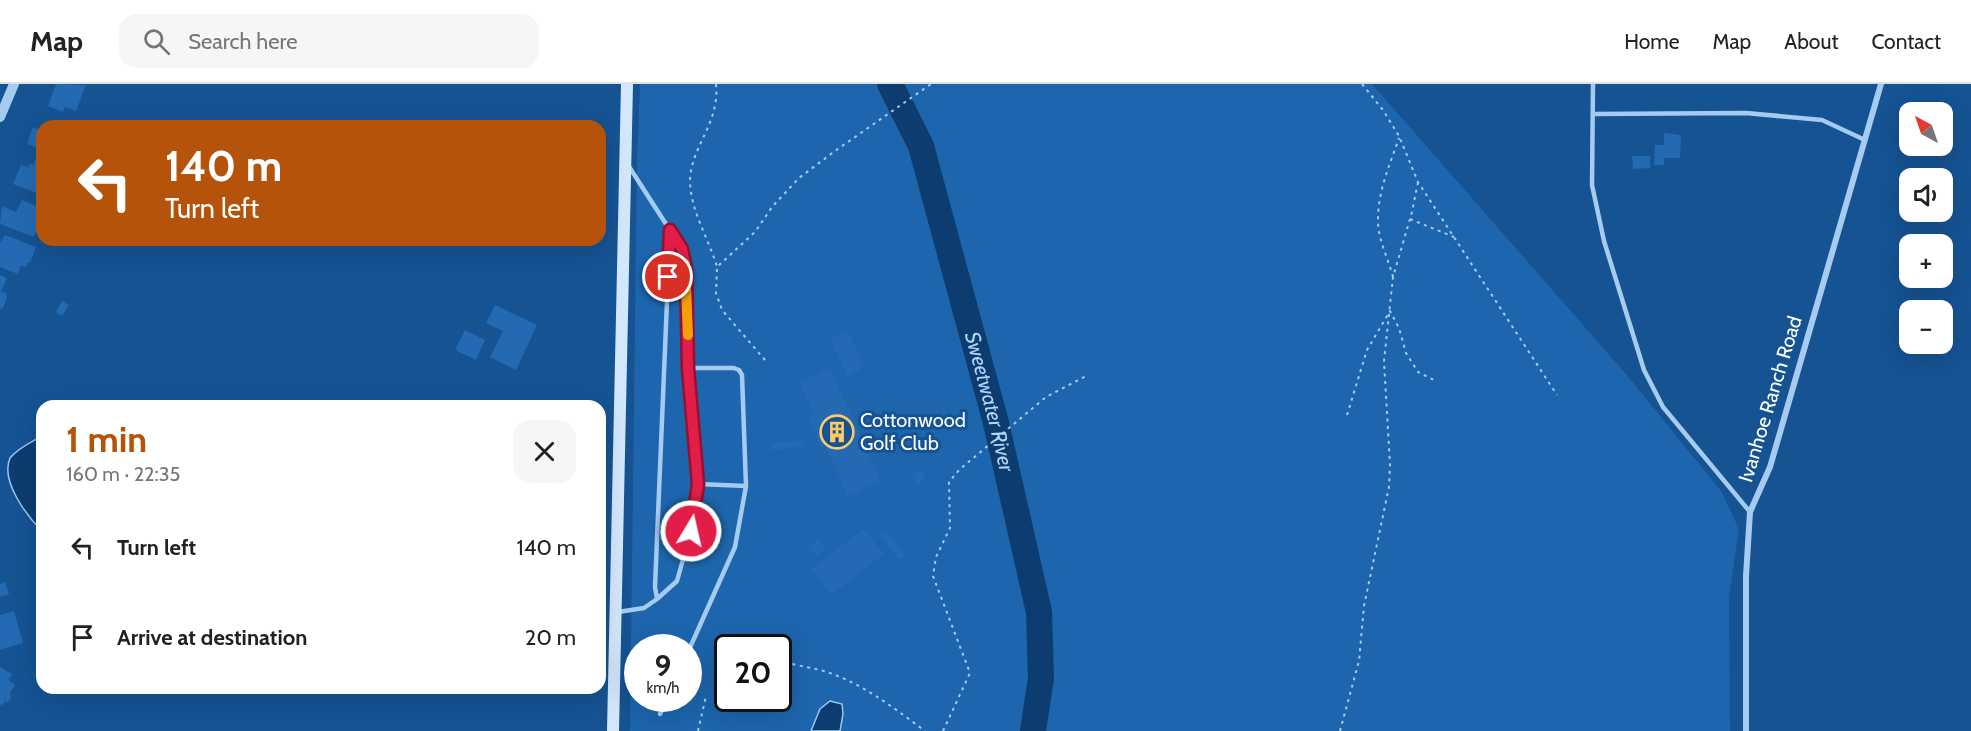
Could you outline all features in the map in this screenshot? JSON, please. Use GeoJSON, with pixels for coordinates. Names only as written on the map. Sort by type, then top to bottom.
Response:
{"type":"FeatureCollection","features":[{"type":"Feature","properties":{"kind":"main road"},"geometry":{"type":"LineString","coordinates":[[613,731],[627,84]]}},
{"type":"Feature","properties":{"kind":"street"},"geometry":{"type":"LineString","coordinates":[[0,117],[14,84]]}},
{"type":"Feature","properties":{"kind":"street","name":"Ivanhoe Ranch Road"},"geometry":{"type":"LineString","coordinates":[[1746,731],[1746,576],[1750,512],[1770,467],[1881,84]]}},
{"type":"Feature","properties":{"kind":"lane"},"geometry":{"type":"LineString","coordinates":[[1593,84],[1592,185],[1604,241],[1644,370],[1663,407],[1750,512]]}},
{"type":"Feature","properties":{"kind":"lane"},"geometry":{"type":"LineString","coordinates":[[1593,114],[1746,113],[1822,120],[1865,140]]}},
{"type":"Feature","properties":{"kind":"lane"},"geometry":{"type":"LineString","coordinates":[[616,612],[644,608],[677,581],[691,531],[698,484],[688,368],[686,269],[682,249],[625,160]]}},
{"type":"Feature","properties":{"kind":"lane"},"geometry":{"type":"LineString","coordinates":[[657,599],[655,587],[670,230]]}},
{"type":"Feature","properties":{"kind":"lane"},"geometry":{"type":"LineString","coordinates":[[688,368],[734,368],[742,375],[746,486],[735,547],[696,634]]}},
{"type":"Feature","properties":{"kind":"lane"},"geometry":{"type":"LineString","coordinates":[[698,484],[746,486]]}},
{"type":"Feature","properties":{"kind":"path"},"geometry":{"type":"LineString","coordinates":[[716,84],[716,107],[694,163],[690,181],[693,205],[713,250],[717,267],[716,293],[722,310],[765,360]]}},
{"type":"Feature","properties":{"kind":"path"},"geometry":{"type":"LineString","coordinates":[[717,267],[755,232],[772,207],[799,178],[931,84]]}},
{"type":"Feature","properties":{"kind":"path"},"geometry":{"type":"LineString","coordinates":[[1362,84],[1383,110],[1399,136],[1418,182],[1557,395]]}},
{"type":"Feature","properties":{"kind":"path"},"geometry":{"type":"LineString","coordinates":[[1393,277],[1379,232],[1379,206],[1399,136]]}},
{"type":"Feature","properties":{"kind":"path"},"geometry":{"type":"LineString","coordinates":[[1340,731],[1359,661],[1364,606],[1389,487],[1390,465],[1384,361],[1393,277],[1418,182]]}},
{"type":"Feature","properties":{"kind":"path"},"geometry":{"type":"LineString","coordinates":[[1410,219],[1454,237]]}},
{"type":"Feature","properties":{"kind":"path"},"geometry":{"type":"LineString","coordinates":[[1390,311],[1400,328],[1406,353],[1418,372],[1434,380]]}},
{"type":"Feature","properties":{"kind":"path"},"geometry":{"type":"LineString","coordinates":[[1347,415],[1367,350],[1390,311]]}},
{"type":"Feature","properties":{"kind":"path"},"geometry":{"type":"LineString","coordinates":[[943,731],[970,673],[933,576],[936,557],[950,528],[949,482],[959,470],[1034,406],[1046,397],[1088,375]]}},
{"type":"Feature","properties":{"kind":"path"},"geometry":{"type":"LineString","coordinates":[[792,664],[851,682],[887,702],[925,731]]}},
{"type":"Feature","properties":{"kind":"path"},"geometry":{"type":"LineString","coordinates":[[698,731],[706,696]]}},
{"type":"Feature","properties":{"kind":"shaded area","name":"Cottonwood Golf Club"},"geometry":{"type":"Polygon","coordinates":[[[640,84],[1372,84],[1626,374],[1721,491],[1739,529],[1729,598],[1730,731],[630,731],[630,712],[702,712],[702,634],[631,634],[637,156],[640,84]]]}},
{"type":"Feature","properties":{"kind":"shaded area"},"geometry":{"type":"Polygon","coordinates":[[[36,440],[36,524],[17,498],[9,477],[10,458],[36,440]]]}},
{"type":"Feature","properties":{"kind":"shaded area"},"geometry":{"type":"Polygon","coordinates":[[[830,701],[842,704],[840,731],[811,731],[820,709],[830,701]]]}},
{"type":"Feature","properties":{"kind":"building"},"geometry":{"type":"Polygon","coordinates":[[[56,84],[86,85],[76,111],[65,107],[63,112],[48,106],[56,84]]]}},
{"type":"Feature","properties":{"kind":"building"},"geometry":{"type":"Polygon","coordinates":[[[33,127],[36,128],[36,148],[27,144],[33,127]]]}},
{"type":"Feature","properties":{"kind":"building"},"geometry":{"type":"Polygon","coordinates":[[[1664,133],[1681,135],[1680,158],[1664,158],[1664,165],[1654,165],[1655,145],[1664,145],[1664,133]]]}},
{"type":"Feature","properties":{"kind":"building"},"geometry":{"type":"Polygon","coordinates":[[[1632,156],[1650,156],[1650,168],[1633,169],[1632,156]]]}},
{"type":"Feature","properties":{"kind":"building"},"geometry":{"type":"Polygon","coordinates":[[[36,158],[36,193],[13,184],[21,165],[28,167],[30,163],[33,165],[36,158]]]}},
{"type":"Feature","properties":{"kind":"building"},"geometry":{"type":"Polygon","coordinates":[[[22,200],[36,206],[34,237],[0,224],[2,206],[16,212],[22,200]]]}},
{"type":"Feature","properties":{"kind":"building"},"geometry":{"type":"Polygon","coordinates":[[[5,235],[36,247],[30,263],[28,262],[26,267],[21,265],[18,274],[0,267],[0,243],[5,235]]]}},
{"type":"Feature","properties":{"kind":"building"},"geometry":{"type":"Polygon","coordinates":[[[0,275],[7,278],[1,292],[6,293],[7,297],[3,308],[0,309],[0,275]]]}},
{"type":"Feature","properties":{"kind":"building"},"geometry":{"type":"Polygon","coordinates":[[[62,301],[69,305],[62,316],[56,312],[62,301]]]}},
{"type":"Feature","properties":{"kind":"building"},"geometry":{"type":"Polygon","coordinates":[[[495,305],[537,325],[516,370],[490,357],[503,331],[486,323],[495,305]]]}},
{"type":"Feature","properties":{"kind":"building"},"geometry":{"type":"Polygon","coordinates":[[[465,330],[485,340],[476,360],[455,350],[465,330]]]}},
{"type":"Feature","properties":{"kind":"building"},"geometry":{"type":"Polygon","coordinates":[[[848,331],[865,367],[848,376],[830,339],[848,331]]]}},
{"type":"Feature","properties":{"kind":"building","name":"Cottonwood Golf Club"},"geometry":{"type":"Polygon","coordinates":[[[830,368],[881,481],[848,496],[825,446],[821,448],[808,417],[814,415],[799,382],[830,368]]]}},
{"type":"Feature","properties":{"kind":"building"},"geometry":{"type":"Polygon","coordinates":[[[803,440],[804,446],[771,451],[771,443],[803,440]]]}},
{"type":"Feature","properties":{"kind":"building"},"geometry":{"type":"Polygon","coordinates":[[[921,469],[926,480],[916,484],[911,473],[921,469]]]}},
{"type":"Feature","properties":{"kind":"building"},"geometry":{"type":"Polygon","coordinates":[[[864,529],[884,554],[831,595],[811,569],[864,529]]]}},
{"type":"Feature","properties":{"kind":"building"},"geometry":{"type":"Polygon","coordinates":[[[886,529],[905,556],[899,560],[879,534],[886,529]]]}},
{"type":"Feature","properties":{"kind":"building"},"geometry":{"type":"Polygon","coordinates":[[[818,539],[826,549],[816,556],[809,546],[818,539]]]}},
{"type":"Feature","properties":{"kind":"building"},"geometry":{"type":"Polygon","coordinates":[[[5,582],[9,594],[0,597],[0,584],[5,582]]]}},
{"type":"Feature","properties":{"kind":"building"},"geometry":{"type":"Polygon","coordinates":[[[14,611],[23,643],[0,650],[0,615],[14,611]]]}},
{"type":"Feature","properties":{"kind":"building"},"geometry":{"type":"Polygon","coordinates":[[[0,667],[12,674],[8,680],[15,685],[9,694],[12,696],[2,706],[0,704],[0,667]]]}},
{"type":"Feature","properties":{"kind":"waterway","name":"Sweetwater River"},"geometry":{"type":"LineString","coordinates":[[890,84],[921,146],[996,423],[1039,612],[1041,678],[1033,731]]}},
{"type":"Feature","properties":{"kind":"slow traffic"},"geometry":{"type":"LineString","coordinates":[[685,264],[688,335]]}},
{"type":"Feature","properties":{"kind":"place","name":"Cottonwood Golf Club"},"geometry":{"type":"Point","coordinates":[837,432]}},
{"type":"Feature","properties":{"kind":"route"},"geometry":{"type":"LineString","coordinates":[[668,277],[670,230],[682,249],[686,269],[688,368],[698,484],[691,531]]}}]}
